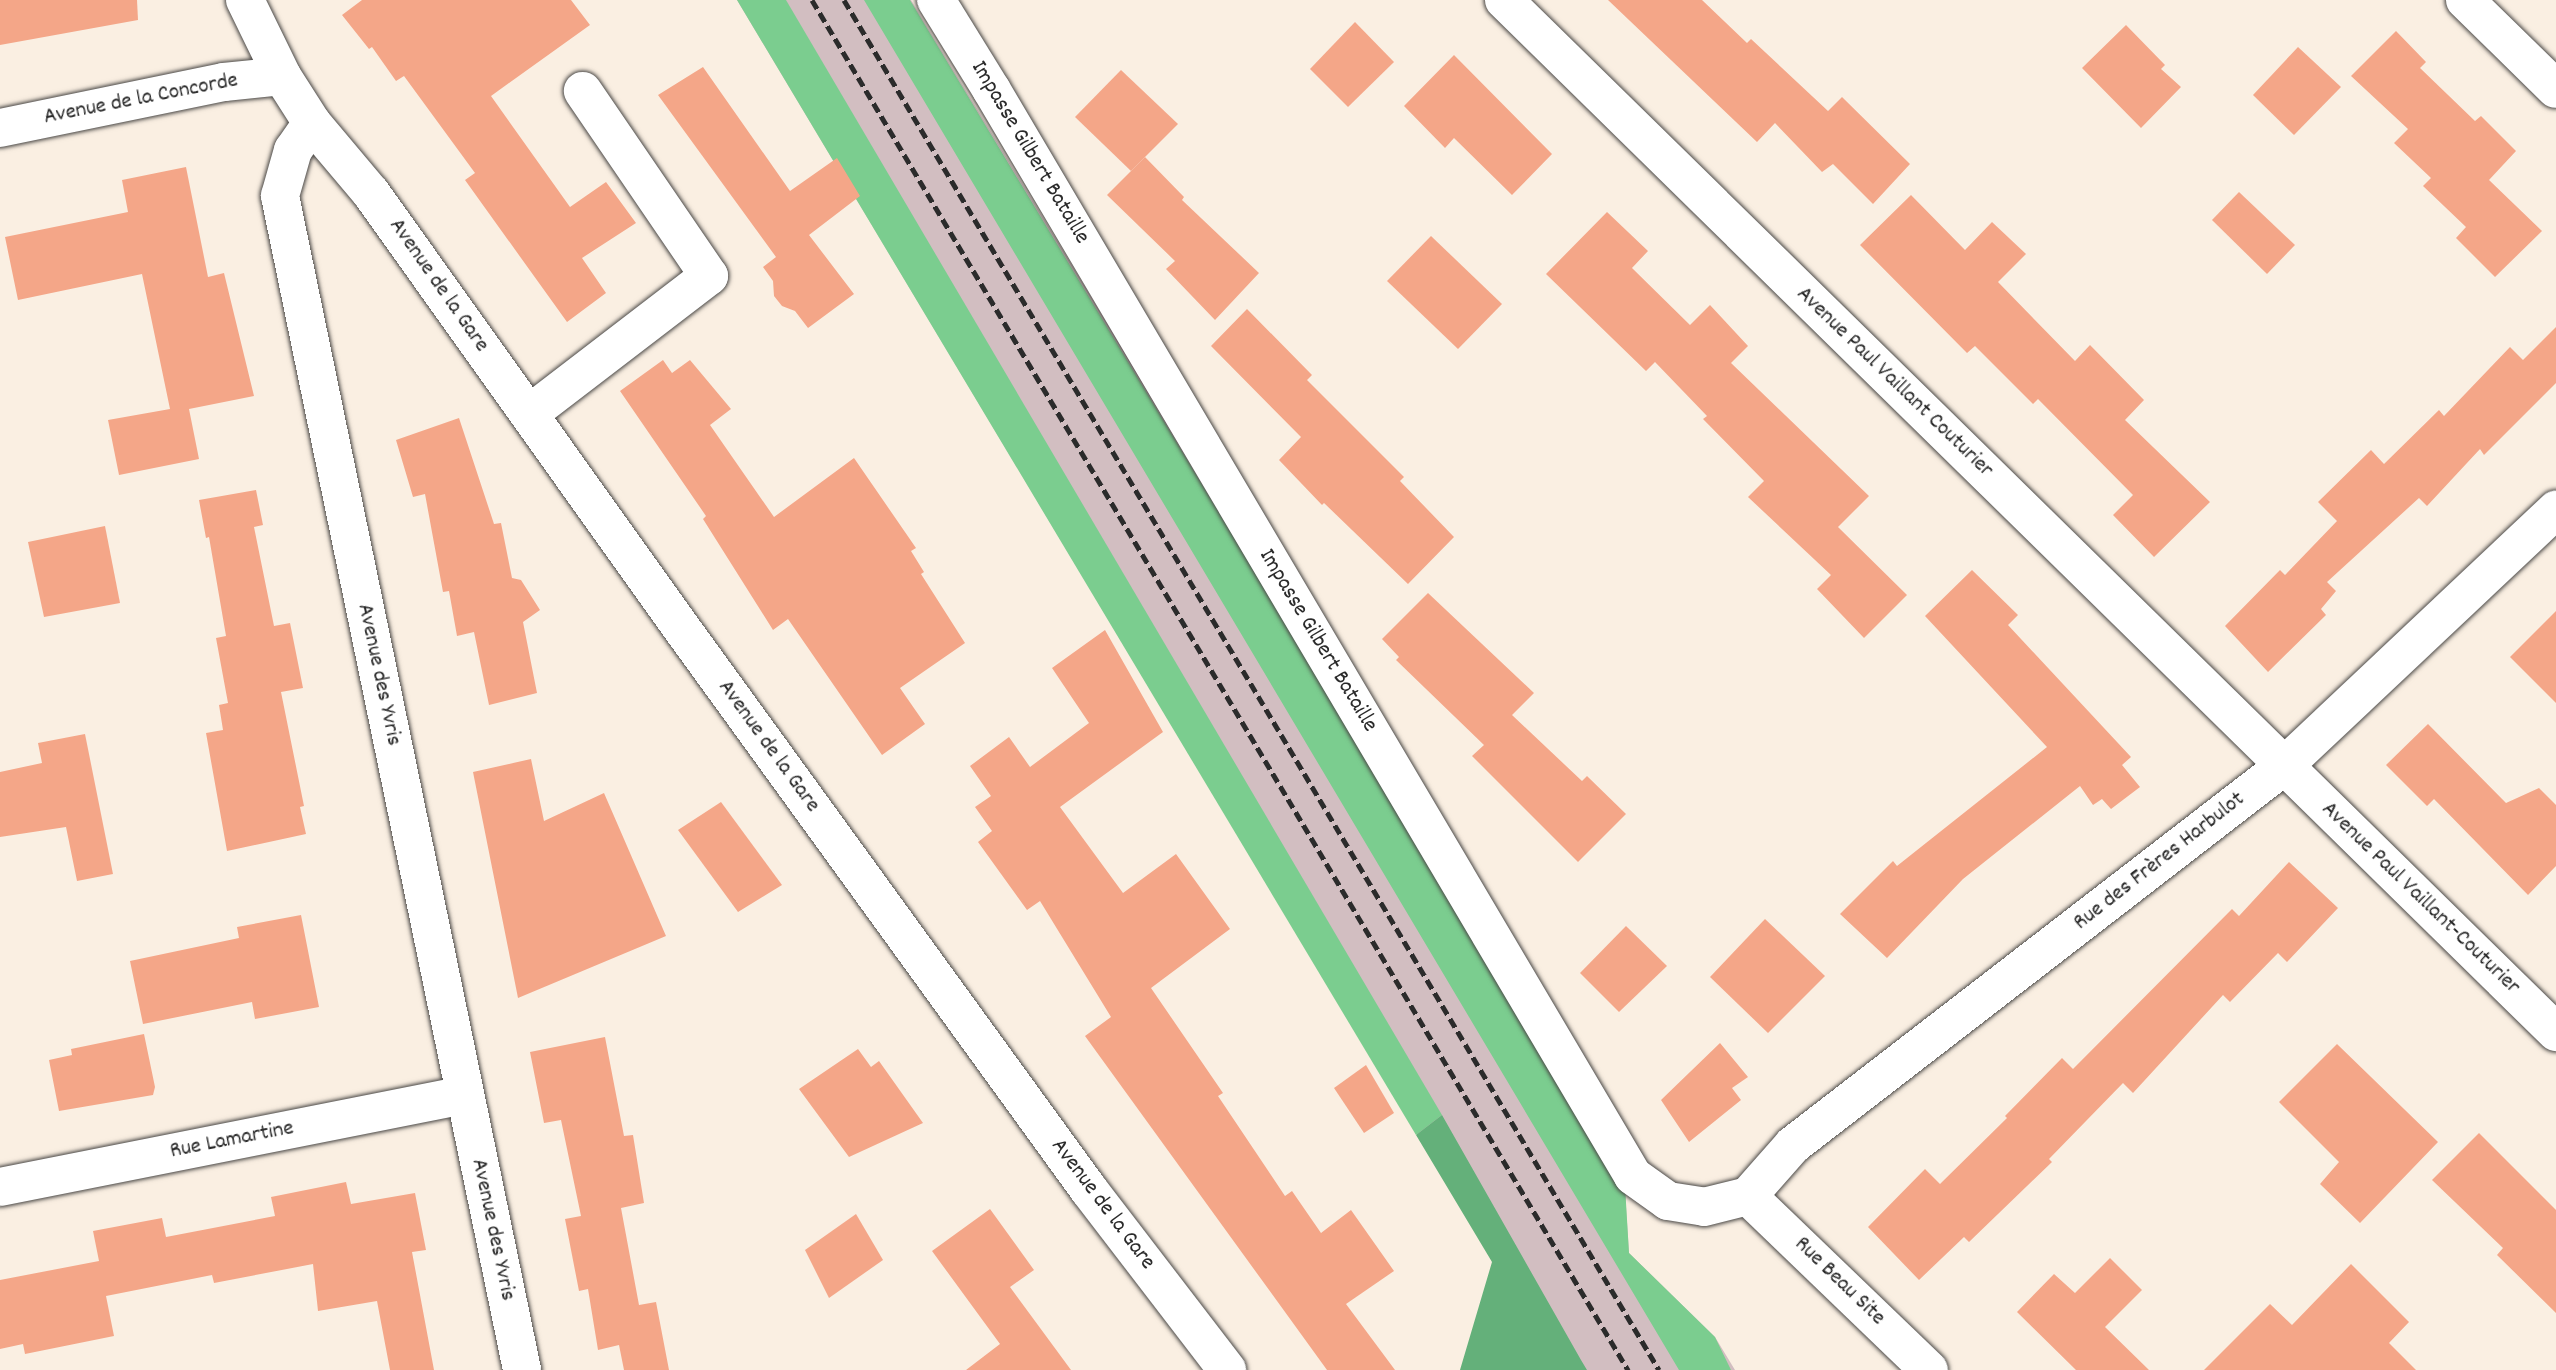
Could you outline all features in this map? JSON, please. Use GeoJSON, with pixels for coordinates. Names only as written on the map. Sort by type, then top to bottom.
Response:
{"type":"FeatureCollection","features":[{"type":"Feature","properties":{"kind":"street"},"geometry":{"type":"LineString","coordinates":[[245,0],[282,76],[312,123]]}},
{"type":"Feature","properties":{"kind":"street","name":"Impasse Gilbert Bataille"},"geometry":{"type":"LineString","coordinates":[[936,0],[992,89],[1633,1176],[1668,1201],[1704,1207],[1748,1196]]}},
{"type":"Feature","properties":{"kind":"street","name":"Avenue Paul Vaillant Couturier"},"geometry":{"type":"LineString","coordinates":[[1504,0],[2284,766]]}},
{"type":"Feature","properties":{"kind":"street"},"geometry":{"type":"LineString","coordinates":[[2465,0],[2556,89]]}},
{"type":"Feature","properties":{"kind":"street","name":"Avenue de la Concorde"},"geometry":{"type":"LineString","coordinates":[[0,128],[224,82],[282,76]]}},
{"type":"Feature","properties":{"kind":"street"},"geometry":{"type":"LineString","coordinates":[[529,414],[709,276],[583,91]]}},
{"type":"Feature","properties":{"kind":"street","name":"Avenue de la Gare"},"geometry":{"type":"LineString","coordinates":[[312,123],[371,193],[1065,1156],[1227,1370]]}},
{"type":"Feature","properties":{"kind":"street","name":"Avenue des Yvris"},"geometry":{"type":"LineString","coordinates":[[312,123],[293,149],[280,196],[522,1370]]}},
{"type":"Feature","properties":{"kind":"street","name":"Rue des Frères Harbulot"},"geometry":{"type":"LineString","coordinates":[[1748,1196],[1793,1145],[2284,766],[2556,510]]}},
{"type":"Feature","properties":{"kind":"street","name":"Avenue Paul Vaillant-Couturier"},"geometry":{"type":"LineString","coordinates":[[2284,766],[2556,1032]]}},
{"type":"Feature","properties":{"kind":"street","name":"Rue Lamartine"},"geometry":{"type":"LineString","coordinates":[[0,1187],[464,1095]]}},
{"type":"Feature","properties":{"kind":"street","name":"Rue Beau Site"},"geometry":{"type":"LineString","coordinates":[[1748,1196],[1929,1370]]}},
{"type":"Feature","properties":{"kind":"shaded area"},"geometry":{"type":"Polygon","coordinates":[[[737,0],[911,0],[1624,1176],[1629,1253],[1715,1337],[1735,1370],[1558,1370],[737,0]]]}},
{"type":"Feature","properties":{"kind":"green space"},"geometry":{"type":"Polygon","coordinates":[[[737,0],[786,0],[1442,1115],[1416,1135],[737,0]]]}},
{"type":"Feature","properties":{"kind":"green space"},"geometry":{"type":"Polygon","coordinates":[[[864,0],[910,0],[1625,1186],[1629,1253],[1715,1337],[1731,1370],[1679,1370],[864,0]]]}},
{"type":"Feature","properties":{"kind":"green space"},"geometry":{"type":"Polygon","coordinates":[[[1442,1115],[1587,1370],[1460,1370],[1492,1262],[1416,1135],[1442,1115]]]}},
{"type":"Feature","properties":{"kind":"building"},"geometry":{"type":"Polygon","coordinates":[[[0,0],[137,0],[138,20],[0,45],[0,0]]]}},
{"type":"Feature","properties":{"kind":"building"},"geometry":{"type":"Polygon","coordinates":[[[362,0],[571,0],[590,25],[491,96],[570,207],[606,182],[636,223],[582,258],[606,293],[567,322],[465,180],[475,173],[404,76],[396,81],[372,47],[369,49],[342,15],[362,0]]]}},
{"type":"Feature","properties":{"kind":"building"},"geometry":{"type":"Polygon","coordinates":[[[1608,0],[1702,0],[1747,43],[1751,39],[1828,111],[1842,97],[1910,164],[1873,204],[1833,164],[1822,172],[1775,123],[1757,142],[1608,0]]]}},
{"type":"Feature","properties":{"kind":"building"},"geometry":{"type":"Polygon","coordinates":[[[1355,22],[1394,62],[1348,107],[1310,69],[1355,22]]]}},
{"type":"Feature","properties":{"kind":"building"},"geometry":{"type":"Polygon","coordinates":[[[2126,25],[2165,65],[2161,69],[2181,87],[2141,128],[2082,68],[2126,25]]]}},
{"type":"Feature","properties":{"kind":"building"},"geometry":{"type":"Polygon","coordinates":[[[2396,31],[2426,62],[2420,68],[2475,121],[2481,116],[2516,151],[2489,180],[2542,231],[2495,277],[2456,238],[2466,227],[2423,186],[2431,178],[2394,143],[2408,129],[2351,76],[2396,31]]]}},
{"type":"Feature","properties":{"kind":"building"},"geometry":{"type":"Polygon","coordinates":[[[2298,47],[2341,87],[2294,135],[2253,95],[2298,47]]]}},
{"type":"Feature","properties":{"kind":"building"},"geometry":{"type":"Polygon","coordinates":[[[1454,55],[1552,154],[1512,195],[1454,138],[1445,148],[1404,106],[1454,55]]]}},
{"type":"Feature","properties":{"kind":"building"},"geometry":{"type":"Polygon","coordinates":[[[703,67],[790,191],[837,158],[860,196],[809,235],[854,294],[808,328],[795,311],[782,306],[774,296],[773,281],[763,267],[776,257],[658,95],[703,67]]]}},
{"type":"Feature","properties":{"kind":"building"},"geometry":{"type":"Polygon","coordinates":[[[1121,70],[1178,124],[1131,171],[1075,117],[1121,70]]]}},
{"type":"Feature","properties":{"kind":"building"},"geometry":{"type":"Polygon","coordinates":[[[1145,157],[1184,197],[1182,200],[1259,273],[1215,320],[1166,269],[1175,261],[1107,195],[1145,157]]]}},
{"type":"Feature","properties":{"kind":"building"},"geometry":{"type":"Polygon","coordinates":[[[186,167],[208,277],[224,273],[254,396],[189,409],[199,459],[119,475],[108,420],[170,409],[142,274],[18,300],[5,237],[128,212],[122,180],[186,167]]]}},
{"type":"Feature","properties":{"kind":"building"},"geometry":{"type":"Polygon","coordinates":[[[2239,192],[2295,245],[2267,274],[2212,220],[2239,192]]]}},
{"type":"Feature","properties":{"kind":"building"},"geometry":{"type":"Polygon","coordinates":[[[1911,195],[1965,250],[1992,222],[2026,254],[1998,282],[2075,361],[2090,345],[2144,400],[2125,420],[2210,502],[2154,557],[2113,515],[2133,495],[2038,399],[2033,404],[1975,346],[1967,353],[1860,245],[1911,195]]]}},
{"type":"Feature","properties":{"kind":"building"},"geometry":{"type":"Polygon","coordinates":[[[1607,212],[1648,251],[1632,268],[1690,325],[1710,305],[1748,346],[1731,363],[1869,496],[1838,527],[1907,595],[1864,638],[1817,589],[1831,575],[1748,497],[1764,481],[1703,419],[1707,416],[1655,362],[1646,371],[1546,274],[1607,212]]]}},
{"type":"Feature","properties":{"kind":"building"},"geometry":{"type":"Polygon","coordinates":[[[1431,236],[1502,304],[1458,349],[1387,281],[1431,236]]]}},
{"type":"Feature","properties":{"kind":"building"},"geometry":{"type":"Polygon","coordinates":[[[1247,309],[1312,375],[1307,380],[1404,477],[1400,481],[1454,537],[1408,584],[1324,503],[1322,505],[1279,460],[1301,437],[1211,346],[1247,309]]]}},
{"type":"Feature","properties":{"kind":"building"},"geometry":{"type":"Polygon","coordinates":[[[2556,327],[2556,383],[2484,455],[2480,449],[2427,506],[2419,498],[2327,582],[2336,591],[2321,609],[2326,615],[2268,672],[2225,626],[2280,570],[2285,575],[2337,521],[2318,502],[2371,450],[2384,464],[2439,410],[2444,416],[2510,347],[2523,360],[2556,327]]]}},
{"type":"Feature","properties":{"kind":"building"},"geometry":{"type":"Polygon","coordinates":[[[663,360],[672,373],[690,360],[731,409],[710,425],[774,517],[854,458],[916,548],[911,551],[924,572],[921,574],[965,643],[900,688],[925,724],[882,755],[788,619],[773,630],[703,519],[706,516],[620,391],[663,360]]]}},
{"type":"Feature","properties":{"kind":"building"},"geometry":{"type":"Polygon","coordinates":[[[459,418],[494,524],[501,523],[512,578],[521,580],[540,610],[523,622],[537,693],[489,705],[474,632],[457,636],[449,591],[443,592],[425,494],[413,497],[396,440],[459,418]]]}},
{"type":"Feature","properties":{"kind":"building"},"geometry":{"type":"Polygon","coordinates":[[[256,490],[263,525],[254,527],[274,626],[290,623],[303,688],[281,692],[304,806],[300,807],[306,834],[227,851],[206,733],[223,730],[219,705],[228,703],[216,638],[226,636],[209,537],[206,538],[199,500],[256,490]]]}},
{"type":"Feature","properties":{"kind":"building"},"geometry":{"type":"Polygon","coordinates":[[[105,526],[120,603],[44,617],[28,542],[105,526]]]}},
{"type":"Feature","properties":{"kind":"building"},"geometry":{"type":"Polygon","coordinates":[[[1972,570],[2018,615],[2008,625],[2131,757],[2122,765],[2140,787],[2111,809],[2102,799],[2093,805],[2080,786],[1963,879],[1887,958],[1840,914],[1893,861],[1897,866],[2047,747],[1925,616],[1972,570]]]}},
{"type":"Feature","properties":{"kind":"building"},"geometry":{"type":"Polygon","coordinates":[[[1428,593],[1534,693],[1512,715],[1582,781],[1587,776],[1626,814],[1578,862],[1472,756],[1484,745],[1396,660],[1399,657],[1382,639],[1428,593]]]}},
{"type":"Feature","properties":{"kind":"building"},"geometry":{"type":"Polygon","coordinates":[[[2556,611],[2556,703],[2510,657],[2556,611]]]}},
{"type":"Feature","properties":{"kind":"building"},"geometry":{"type":"Polygon","coordinates":[[[1105,630],[1163,732],[1060,807],[1123,893],[1176,854],[1230,929],[1151,988],[1223,1093],[1218,1096],[1285,1196],[1292,1191],[1321,1233],[1351,1210],[1394,1271],[1346,1304],[1395,1370],[1327,1370],[1085,1036],[1111,1017],[1040,901],[1027,910],[978,842],[992,831],[975,807],[991,796],[970,766],[1009,737],[1030,767],[1089,723],[1052,668],[1105,630]]]}},
{"type":"Feature","properties":{"kind":"building"},"geometry":{"type":"Polygon","coordinates":[[[2428,724],[2506,803],[2539,788],[2556,805],[2556,866],[2528,895],[2434,799],[2427,806],[2386,765],[2428,724]]]}},
{"type":"Feature","properties":{"kind":"building"},"geometry":{"type":"Polygon","coordinates":[[[85,734],[113,874],[77,881],[66,827],[0,837],[0,772],[42,763],[38,743],[85,734]]]}},
{"type":"Feature","properties":{"kind":"building"},"geometry":{"type":"Polygon","coordinates":[[[531,759],[544,821],[604,793],[666,936],[518,998],[473,772],[531,759]]]}},
{"type":"Feature","properties":{"kind":"building"},"geometry":{"type":"Polygon","coordinates":[[[721,802],[782,885],[738,912],[678,830],[721,802]]]}},
{"type":"Feature","properties":{"kind":"building"},"geometry":{"type":"Polygon","coordinates":[[[2289,862],[2338,908],[2287,962],[2278,953],[2230,1002],[2223,995],[2133,1093],[2123,1083],[2049,1159],[2052,1162],[1969,1242],[1964,1237],[1919,1280],[1868,1227],[1925,1169],[1940,1184],[2007,1118],[2005,1116],[2062,1058],[2073,1069],[2232,909],[2239,916],[2289,862]]]}},
{"type":"Feature","properties":{"kind":"building"},"geometry":{"type":"Polygon","coordinates":[[[301,915],[319,1007],[255,1019],[252,1002],[143,1024],[130,961],[239,938],[237,927],[301,915]]]}},
{"type":"Feature","properties":{"kind":"building"},"geometry":{"type":"Polygon","coordinates":[[[1765,919],[1825,976],[1768,1033],[1710,977],[1765,919]]]}},
{"type":"Feature","properties":{"kind":"building"},"geometry":{"type":"Polygon","coordinates":[[[1626,926],[1667,966],[1619,1012],[1580,973],[1626,926]]]}},
{"type":"Feature","properties":{"kind":"building"},"geometry":{"type":"Polygon","coordinates":[[[144,1034],[155,1087],[153,1095],[59,1111],[49,1060],[72,1055],[71,1049],[144,1034]]]}},
{"type":"Feature","properties":{"kind":"building"},"geometry":{"type":"Polygon","coordinates":[[[605,1037],[624,1136],[633,1135],[644,1203],[621,1208],[639,1305],[656,1302],[669,1370],[624,1370],[619,1345],[598,1350],[588,1289],[579,1291],[565,1219],[581,1216],[561,1120],[544,1123],[530,1052],[605,1037]]]}},
{"type":"Feature","properties":{"kind":"building"},"geometry":{"type":"Polygon","coordinates":[[[1720,1043],[1748,1077],[1732,1088],[1741,1100],[1689,1142],[1661,1100],[1720,1043]]]}},
{"type":"Feature","properties":{"kind":"building"},"geometry":{"type":"Polygon","coordinates":[[[2337,1044],[2438,1142],[2360,1223],[2320,1184],[2339,1162],[2279,1102],[2337,1044]]]}},
{"type":"Feature","properties":{"kind":"building"},"geometry":{"type":"Polygon","coordinates":[[[858,1049],[871,1067],[879,1061],[923,1123],[849,1157],[799,1089],[858,1049]]]}},
{"type":"Feature","properties":{"kind":"building"},"geometry":{"type":"Polygon","coordinates":[[[1366,1065],[1394,1113],[1364,1133],[1334,1088],[1366,1065]]]}},
{"type":"Feature","properties":{"kind":"building"},"geometry":{"type":"Polygon","coordinates":[[[2479,1133],[2556,1210],[2556,1313],[2497,1255],[2503,1248],[2432,1180],[2479,1133]]]}},
{"type":"Feature","properties":{"kind":"building"},"geometry":{"type":"Polygon","coordinates":[[[346,1182],[351,1204],[415,1193],[426,1250],[412,1252],[434,1370],[390,1370],[377,1301],[318,1311],[313,1264],[214,1283],[212,1275],[106,1296],[114,1336],[25,1354],[23,1344],[0,1349],[0,1280],[99,1261],[93,1231],[162,1218],[166,1237],[275,1216],[271,1197],[346,1182]]]}},
{"type":"Feature","properties":{"kind":"building"},"geometry":{"type":"Polygon","coordinates":[[[990,1209],[1034,1270],[1010,1287],[1071,1370],[966,1370],[1000,1344],[932,1251],[990,1209]]]}},
{"type":"Feature","properties":{"kind":"building"},"geometry":{"type":"Polygon","coordinates":[[[856,1214],[883,1260],[829,1298],[805,1250],[856,1214]]]}},
{"type":"Feature","properties":{"kind":"building"},"geometry":{"type":"Polygon","coordinates":[[[2110,1258],[2142,1290],[2105,1327],[2149,1370],[2076,1370],[2017,1312],[2054,1274],[2075,1293],[2110,1258]]]}},
{"type":"Feature","properties":{"kind":"building"},"geometry":{"type":"Polygon","coordinates":[[[2351,1264],[2409,1322],[2389,1343],[2416,1370],[2204,1370],[2270,1304],[2292,1325],[2351,1264]]]}},
{"type":"Feature","properties":{"kind":"railway"},"geometry":{"type":"LineString","coordinates":[[812,0],[1628,1370]]}},
{"type":"Feature","properties":{"kind":"railway"},"geometry":{"type":"LineString","coordinates":[[844,0],[1659,1370]]}}]}
